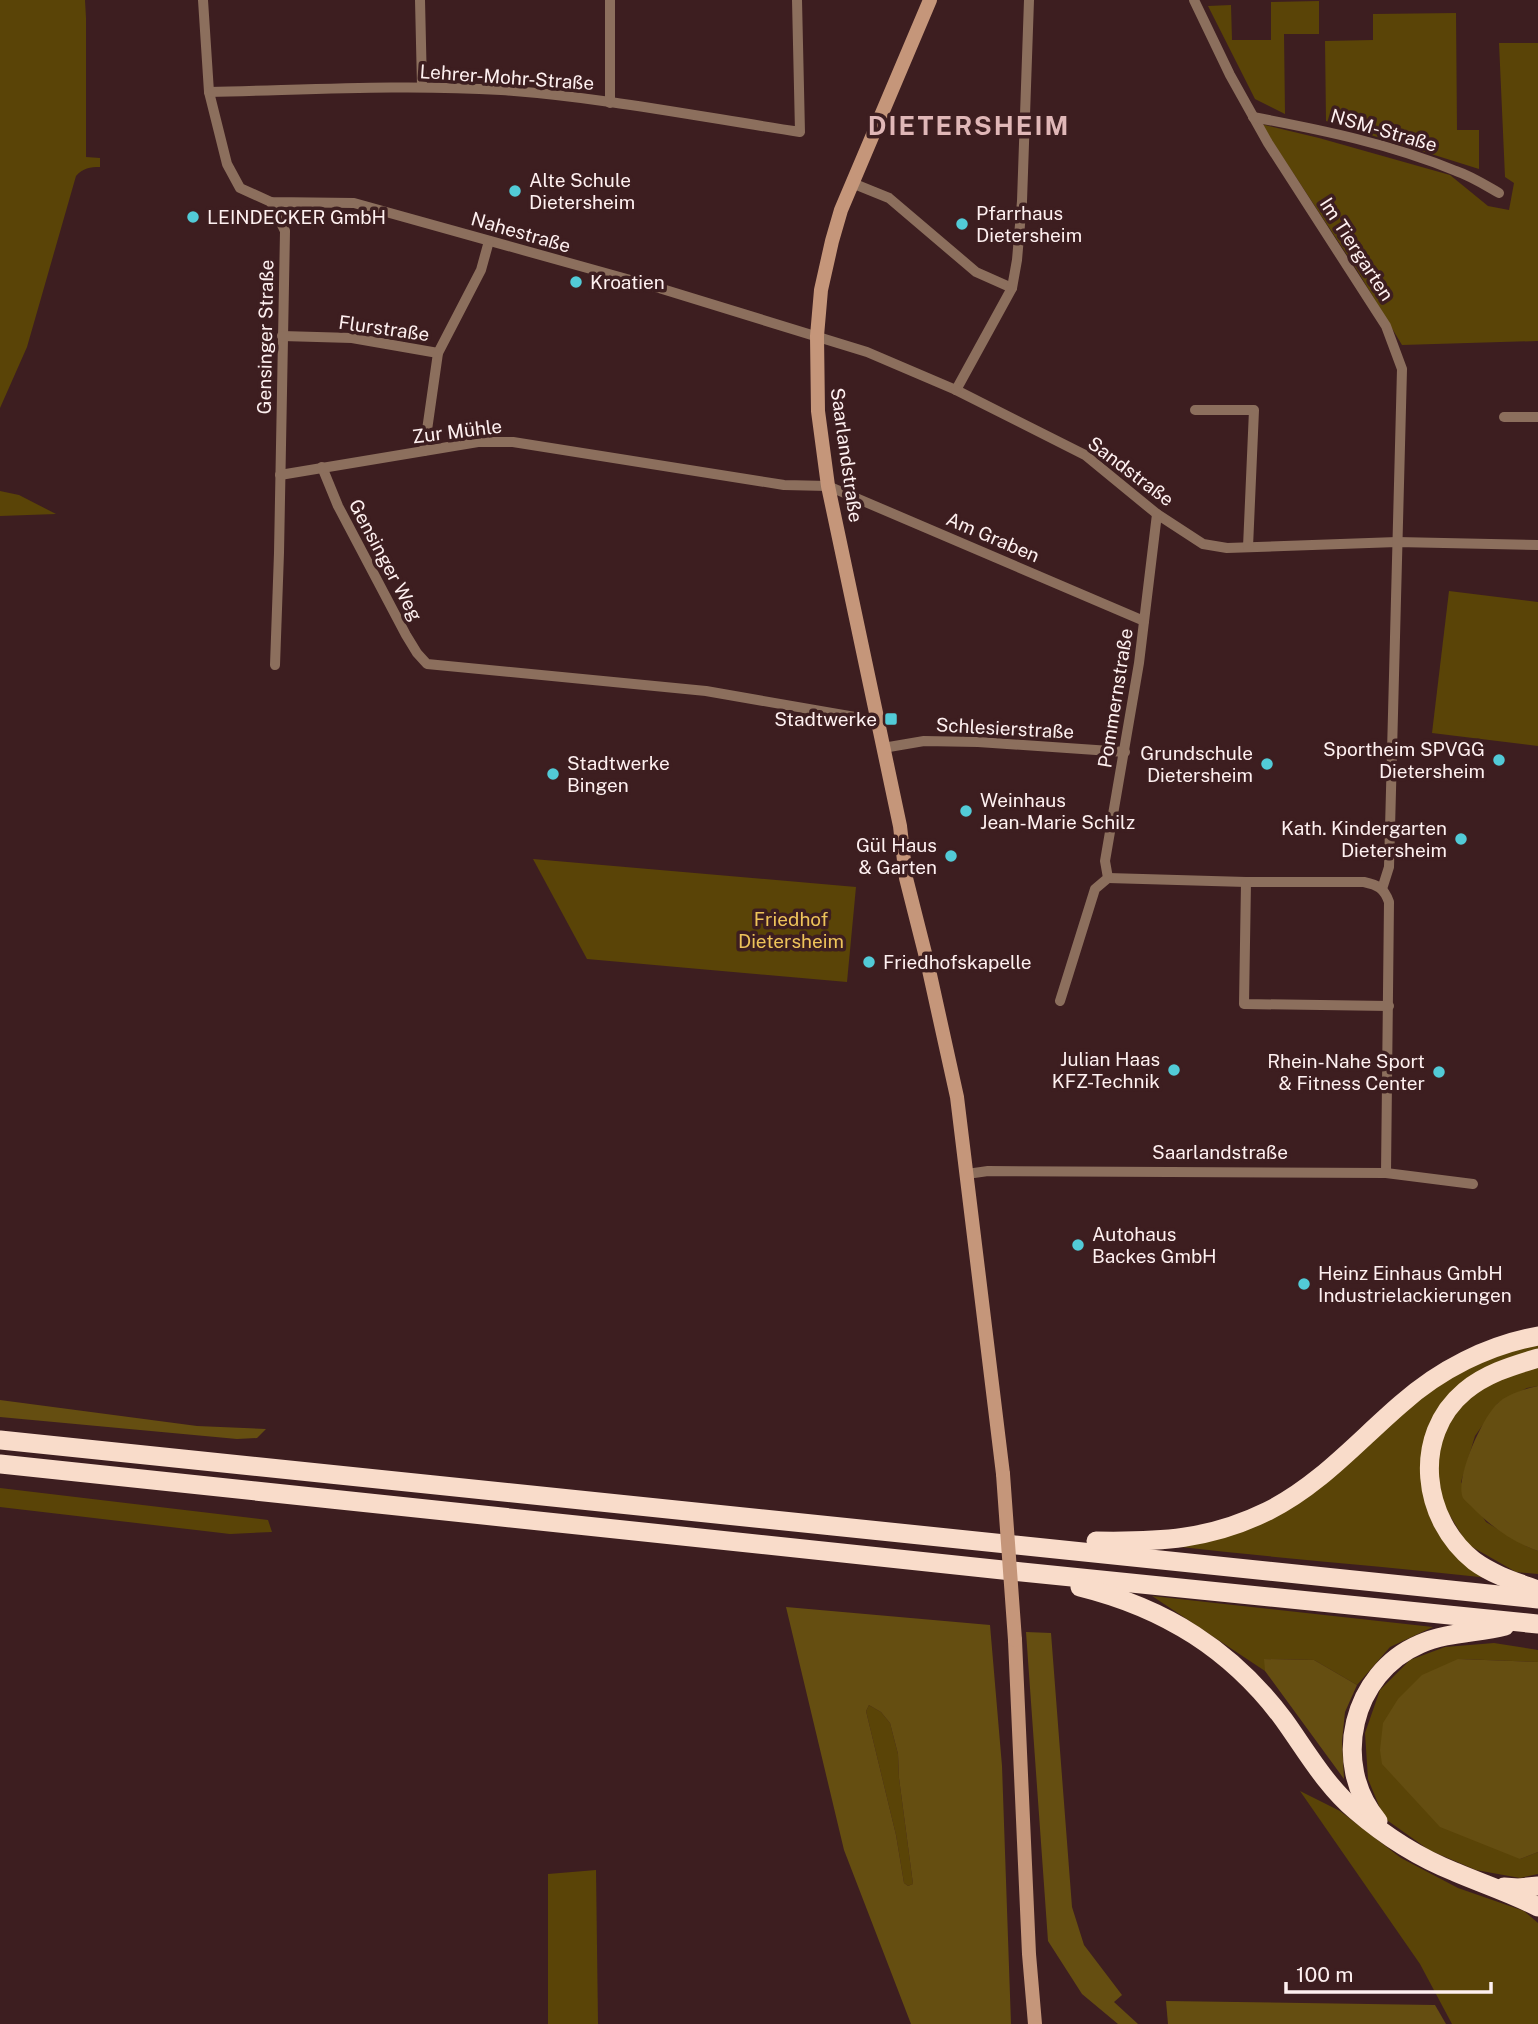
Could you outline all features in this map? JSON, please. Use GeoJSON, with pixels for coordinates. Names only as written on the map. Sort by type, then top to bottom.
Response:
{"type":"FeatureCollection","features":[{"type":"Feature","properties":{"kind":"highway"},"geometry":{"type":"LineString","coordinates":[[989,1542],[1146,1542],[1178,1540],[1213,1533],[1269,1511],[1295,1495],[1322,1476],[1430,1381],[1493,1348],[1538,1336]]}},
{"type":"Feature","properties":{"kind":"highway"},"geometry":{"type":"LineString","coordinates":[[1538,1358],[1496,1372],[1479,1380],[1463,1393],[1438,1425],[1429,1464],[1435,1508],[1446,1531],[1460,1548],[1492,1572],[1538,1590]]}},
{"type":"Feature","properties":{"kind":"highway"},"geometry":{"type":"LineString","coordinates":[[0,1440],[1538,1599]]}},
{"type":"Feature","properties":{"kind":"highway"},"geometry":{"type":"LineString","coordinates":[[0,1464],[1529,1623]]}},
{"type":"Feature","properties":{"kind":"highway"},"geometry":{"type":"LineString","coordinates":[[1022,1572],[1125,1601],[1179,1625],[1206,1642],[1237,1666],[1261,1692],[1318,1771],[1353,1809],[1375,1827],[1454,1872],[1538,1907]]}},
{"type":"Feature","properties":{"kind":"highway"},"geometry":{"type":"LineString","coordinates":[[1402,1844],[1385,1830],[1371,1813],[1353,1772],[1353,1727],[1370,1686],[1401,1654],[1420,1644],[1441,1637],[1529,1623]]}},
{"type":"Feature","properties":{"kind":"highway"},"geometry":{"type":"LineString","coordinates":[[1489,1885],[1528,1887],[1538,1893]]}},
{"type":"Feature","properties":{"kind":"main road","name":"Saarlandstraße"},"geometry":{"type":"LineString","coordinates":[[930,0],[852,183],[832,241],[821,290],[817,336],[818,411],[828,486],[900,826],[906,878],[957,1097],[1003,1474],[1015,1640],[1029,1954],[1035,2024]]}},
{"type":"Feature","properties":{"kind":"street"},"geometry":{"type":"LineString","coordinates":[[203,0],[209,92]]}},
{"type":"Feature","properties":{"kind":"street"},"geometry":{"type":"LineString","coordinates":[[420,0],[422,86]]}},
{"type":"Feature","properties":{"kind":"street"},"geometry":{"type":"LineString","coordinates":[[610,0],[610,103]]}},
{"type":"Feature","properties":{"kind":"street","name":"Lehrer-Mohr-Straße"},"geometry":{"type":"LineString","coordinates":[[209,92],[422,86],[503,90],[610,103],[800,132],[797,0]]}},
{"type":"Feature","properties":{"kind":"street"},"geometry":{"type":"LineString","coordinates":[[956,390],[1012,288],[1022,201],[1029,0]]}},
{"type":"Feature","properties":{"kind":"street","name":"Im Tiergarten"},"geometry":{"type":"LineString","coordinates":[[1194,0],[1253,117],[1386,326],[1402,369],[1398,542]]}},
{"type":"Feature","properties":{"kind":"street","name":"Nahestraße"},"geometry":{"type":"LineString","coordinates":[[209,92],[227,164],[240,188],[271,202],[354,203],[659,288],[817,336]]}},
{"type":"Feature","properties":{"kind":"street","name":"NSM-Straße"},"geometry":{"type":"LineString","coordinates":[[1253,117],[1323,130],[1410,155],[1458,171],[1499,193]]}},
{"type":"Feature","properties":{"kind":"street"},"geometry":{"type":"LineString","coordinates":[[852,183],[889,198],[976,272],[1012,288]]}},
{"type":"Feature","properties":{"kind":"street","name":"Gensinger Straße"},"geometry":{"type":"LineString","coordinates":[[271,202],[285,231],[280,475]]}},
{"type":"Feature","properties":{"kind":"street","name":"Flurstraße"},"geometry":{"type":"LineString","coordinates":[[424,451],[438,353],[481,270],[489,241]]}},
{"type":"Feature","properties":{"kind":"street","name":"Sandstraße"},"geometry":{"type":"LineString","coordinates":[[817,336],[867,352],[956,390],[1085,455],[1157,514],[1203,544],[1227,548],[1398,542],[1538,545]]}},
{"type":"Feature","properties":{"kind":"street","name":"Flurstraße"},"geometry":{"type":"LineString","coordinates":[[282,337],[352,338],[438,353]]}},
{"type":"Feature","properties":{"kind":"street"},"geometry":{"type":"LineString","coordinates":[[1195,410],[1254,410],[1248,547]]}},
{"type":"Feature","properties":{"kind":"street"},"geometry":{"type":"LineString","coordinates":[[1504,417],[1538,417]]}},
{"type":"Feature","properties":{"kind":"street","name":"Zur Mühle"},"geometry":{"type":"LineString","coordinates":[[280,475],[478,442],[513,442],[784,485],[828,486]]}},
{"type":"Feature","properties":{"kind":"street","name":"Gensinger Weg"},"geometry":{"type":"LineString","coordinates":[[322,467],[338,506],[406,635],[427,664],[706,691],[878,721]]}},
{"type":"Feature","properties":{"kind":"street"},"geometry":{"type":"LineString","coordinates":[[275,666],[280,475]]}},
{"type":"Feature","properties":{"kind":"street","name":"Am Graben"},"geometry":{"type":"LineString","coordinates":[[828,486],[1144,621]]}},
{"type":"Feature","properties":{"kind":"street","name":"Pommernstraße"},"geometry":{"type":"LineString","coordinates":[[1108,878],[1105,861],[1125,752],[1157,514]]}},
{"type":"Feature","properties":{"kind":"street"},"geometry":{"type":"LineString","coordinates":[[1382,889],[1389,867],[1398,542]]}},
{"type":"Feature","properties":{"kind":"street","name":"Schlesierstraße"},"geometry":{"type":"LineString","coordinates":[[883,748],[937,741],[1125,752]]}},
{"type":"Feature","properties":{"kind":"street"},"geometry":{"type":"LineString","coordinates":[[1060,1001],[1095,890],[1108,878],[1364,882],[1378,886],[1390,902],[1387,1172]]}},
{"type":"Feature","properties":{"kind":"street"},"geometry":{"type":"LineString","coordinates":[[1246,882],[1244,1004],[1389,1006]]}},
{"type":"Feature","properties":{"kind":"street","name":"Saarlandstraße"},"geometry":{"type":"LineString","coordinates":[[967,1174],[1001,1171],[1387,1172],[1473,1184]]}},
{"type":"Feature","properties":{"kind":"green space"},"geometry":{"type":"Polygon","coordinates":[[[0,0],[85,0],[86,157],[100,158],[100,167],[87,168],[76,176],[27,347],[0,408],[0,0]]]}},
{"type":"Feature","properties":{"kind":"green space"},"geometry":{"type":"Polygon","coordinates":[[[1319,1],[1319,34],[1284,34],[1285,114],[1255,99],[1208,6],[1231,5],[1232,40],[1271,40],[1271,2],[1319,1]]]}},
{"type":"Feature","properties":{"kind":"green space"},"geometry":{"type":"Polygon","coordinates":[[[1456,13],[1457,130],[1479,130],[1479,169],[1326,121],[1325,41],[1373,40],[1373,14],[1456,13]]]}},
{"type":"Feature","properties":{"kind":"green space"},"geometry":{"type":"Polygon","coordinates":[[[1499,43],[1538,43],[1538,341],[1402,345],[1357,270],[1261,124],[1450,175],[1488,206],[1509,210],[1514,183],[1505,177],[1499,43]]]}},
{"type":"Feature","properties":{"kind":"green space"},"geometry":{"type":"Polygon","coordinates":[[[0,491],[19,495],[56,514],[0,516],[0,491]]]}},
{"type":"Feature","properties":{"kind":"green space"},"geometry":{"type":"Polygon","coordinates":[[[1449,591],[1538,602],[1538,746],[1432,733],[1449,591]]]}},
{"type":"Feature","properties":{"kind":"green space","name":"Friedhof Dietersheim"},"geometry":{"type":"Polygon","coordinates":[[[533,859],[856,887],[847,982],[587,959],[533,859]]]}},
{"type":"Feature","properties":{"kind":"green space"},"geometry":{"type":"Polygon","coordinates":[[[1538,1343],[1538,1350],[1453,1390],[1426,1499],[1489,1578],[1181,1547],[1274,1517],[1430,1390],[1482,1358],[1538,1343]]]}},
{"type":"Feature","properties":{"kind":"green space"},"geometry":{"type":"Polygon","coordinates":[[[1538,1364],[1538,1386],[1527,1388],[1498,1403],[1475,1436],[1461,1482],[1486,1522],[1538,1551],[1538,1574],[1516,1572],[1467,1544],[1440,1499],[1437,1455],[1450,1420],[1473,1391],[1538,1364]]]}},
{"type":"Feature","properties":{"kind":"green space"},"geometry":{"type":"Polygon","coordinates":[[[0,1488],[268,1520],[272,1532],[230,1534],[0,1507],[0,1488]]]}},
{"type":"Feature","properties":{"kind":"green space"},"geometry":{"type":"Polygon","coordinates":[[[1152,1596],[1433,1627],[1390,1647],[1357,1685],[1314,1660],[1265,1659],[1265,1671],[1152,1596]]]}},
{"type":"Feature","properties":{"kind":"green space"},"geometry":{"type":"Polygon","coordinates":[[[1494,1643],[1538,1650],[1538,1662],[1458,1659],[1520,1859],[1538,1852],[1538,1874],[1520,1878],[1476,1870],[1429,1850],[1384,1818],[1368,1779],[1365,1733],[1380,1690],[1410,1660],[1445,1647],[1494,1643]]]}},
{"type":"Feature","properties":{"kind":"green space"},"geometry":{"type":"Polygon","coordinates":[[[869,1705],[881,1712],[890,1723],[898,1754],[913,1884],[908,1886],[904,1883],[896,1835],[866,1711],[869,1705]]]}},
{"type":"Feature","properties":{"kind":"green space"},"geometry":{"type":"Polygon","coordinates":[[[1300,1791],[1340,1811],[1401,1858],[1458,1888],[1524,1911],[1538,1923],[1538,2024],[1452,2024],[1420,1964],[1300,1791]]]}},
{"type":"Feature","properties":{"kind":"green space"},"geometry":{"type":"Polygon","coordinates":[[[596,1870],[598,2024],[548,2024],[548,1874],[596,1870]]]}},
{"type":"Feature","properties":{"kind":"shaded area"},"geometry":{"type":"Polygon","coordinates":[[[1538,1386],[1538,1551],[1510,1538],[1493,1526],[1464,1499],[1461,1489],[1466,1463],[1492,1410],[1506,1397],[1538,1386]]]}},
{"type":"Feature","properties":{"kind":"shaded area"},"geometry":{"type":"Polygon","coordinates":[[[0,1400],[197,1426],[266,1429],[257,1438],[237,1439],[0,1417],[0,1400]]]}},
{"type":"Feature","properties":{"kind":"shaded area"},"geometry":{"type":"Polygon","coordinates":[[[786,1607],[990,1625],[1002,1766],[1011,2024],[911,2024],[844,1850],[786,1607]],[[869,1705],[866,1711],[896,1835],[904,1883],[908,1886],[913,1884],[898,1754],[890,1723],[881,1712],[869,1705]]]}},
{"type":"Feature","properties":{"kind":"shaded area"},"geometry":{"type":"Polygon","coordinates":[[[1026,1632],[1051,1633],[1072,1907],[1084,1945],[1122,1995],[1114,2002],[1138,2024],[1118,2024],[1082,1994],[1048,1941],[1026,1632]]]}},
{"type":"Feature","properties":{"kind":"shaded area"},"geometry":{"type":"Polygon","coordinates":[[[1264,1659],[1314,1660],[1357,1685],[1345,1712],[1342,1741],[1344,1779],[1265,1671],[1264,1659]]]}},
{"type":"Feature","properties":{"kind":"shaded area"},"geometry":{"type":"Polygon","coordinates":[[[1458,1659],[1538,1662],[1538,1852],[1520,1859],[1440,1827],[1382,1764],[1380,1750],[1383,1723],[1398,1699],[1422,1675],[1458,1659]]]}},
{"type":"Feature","properties":{"kind":"shaded area"},"geometry":{"type":"Polygon","coordinates":[[[1166,2001],[1435,2005],[1446,2024],[1168,2024],[1166,2001]]]}},
{"type":"Feature","properties":{"kind":"place","name":"Alte Schule Dietersheim"},"geometry":{"type":"Point","coordinates":[515,191]}},
{"type":"Feature","properties":{"kind":"place","name":"LEINDECKER GmbH"},"geometry":{"type":"Point","coordinates":[193,217]}},
{"type":"Feature","properties":{"kind":"place","name":"Pfarrhaus Dietersheim"},"geometry":{"type":"Point","coordinates":[962,224]}},
{"type":"Feature","properties":{"kind":"place","name":"Kroatien"},"geometry":{"type":"Point","coordinates":[576,282]}},
{"type":"Feature","properties":{"kind":"place","name":"Stadtwerke"},"geometry":{"type":"Point","coordinates":[891,719]}},
{"type":"Feature","properties":{"kind":"place","name":"Sportheim SPVGG Dietersheim"},"geometry":{"type":"Point","coordinates":[1499,760]}},
{"type":"Feature","properties":{"kind":"place","name":"Grundschule Dietersheim"},"geometry":{"type":"Point","coordinates":[1267,764]}},
{"type":"Feature","properties":{"kind":"place","name":"Stadtwerke Bingen"},"geometry":{"type":"Point","coordinates":[553,774]}},
{"type":"Feature","properties":{"kind":"place","name":"Weinhaus Jean-Marie Schilz"},"geometry":{"type":"Point","coordinates":[966,811]}},
{"type":"Feature","properties":{"kind":"place","name":"Kath. Kindergarten Dietersheim"},"geometry":{"type":"Point","coordinates":[1461,839]}},
{"type":"Feature","properties":{"kind":"place","name":"Gül Haus & Garten"},"geometry":{"type":"Point","coordinates":[951,856]}},
{"type":"Feature","properties":{"kind":"place","name":"Friedhofskapelle"},"geometry":{"type":"Point","coordinates":[869,962]}},
{"type":"Feature","properties":{"kind":"place","name":"Julian Haas KFZ-Technik"},"geometry":{"type":"Point","coordinates":[1174,1070]}},
{"type":"Feature","properties":{"kind":"place","name":"Rhein-Nahe Sport & Fitness Center"},"geometry":{"type":"Point","coordinates":[1439,1072]}},
{"type":"Feature","properties":{"kind":"place","name":"Autohaus Backes GmbH"},"geometry":{"type":"Point","coordinates":[1078,1245]}},
{"type":"Feature","properties":{"kind":"place","name":"Heinz Einhaus GmbH Industrielackierungen"},"geometry":{"type":"Point","coordinates":[1304,1284]}},
{"type":"Feature","properties":{"kind":"district","name":"DIETERSHEIM"},"geometry":{"type":"Point","coordinates":[969,126]}}]}
